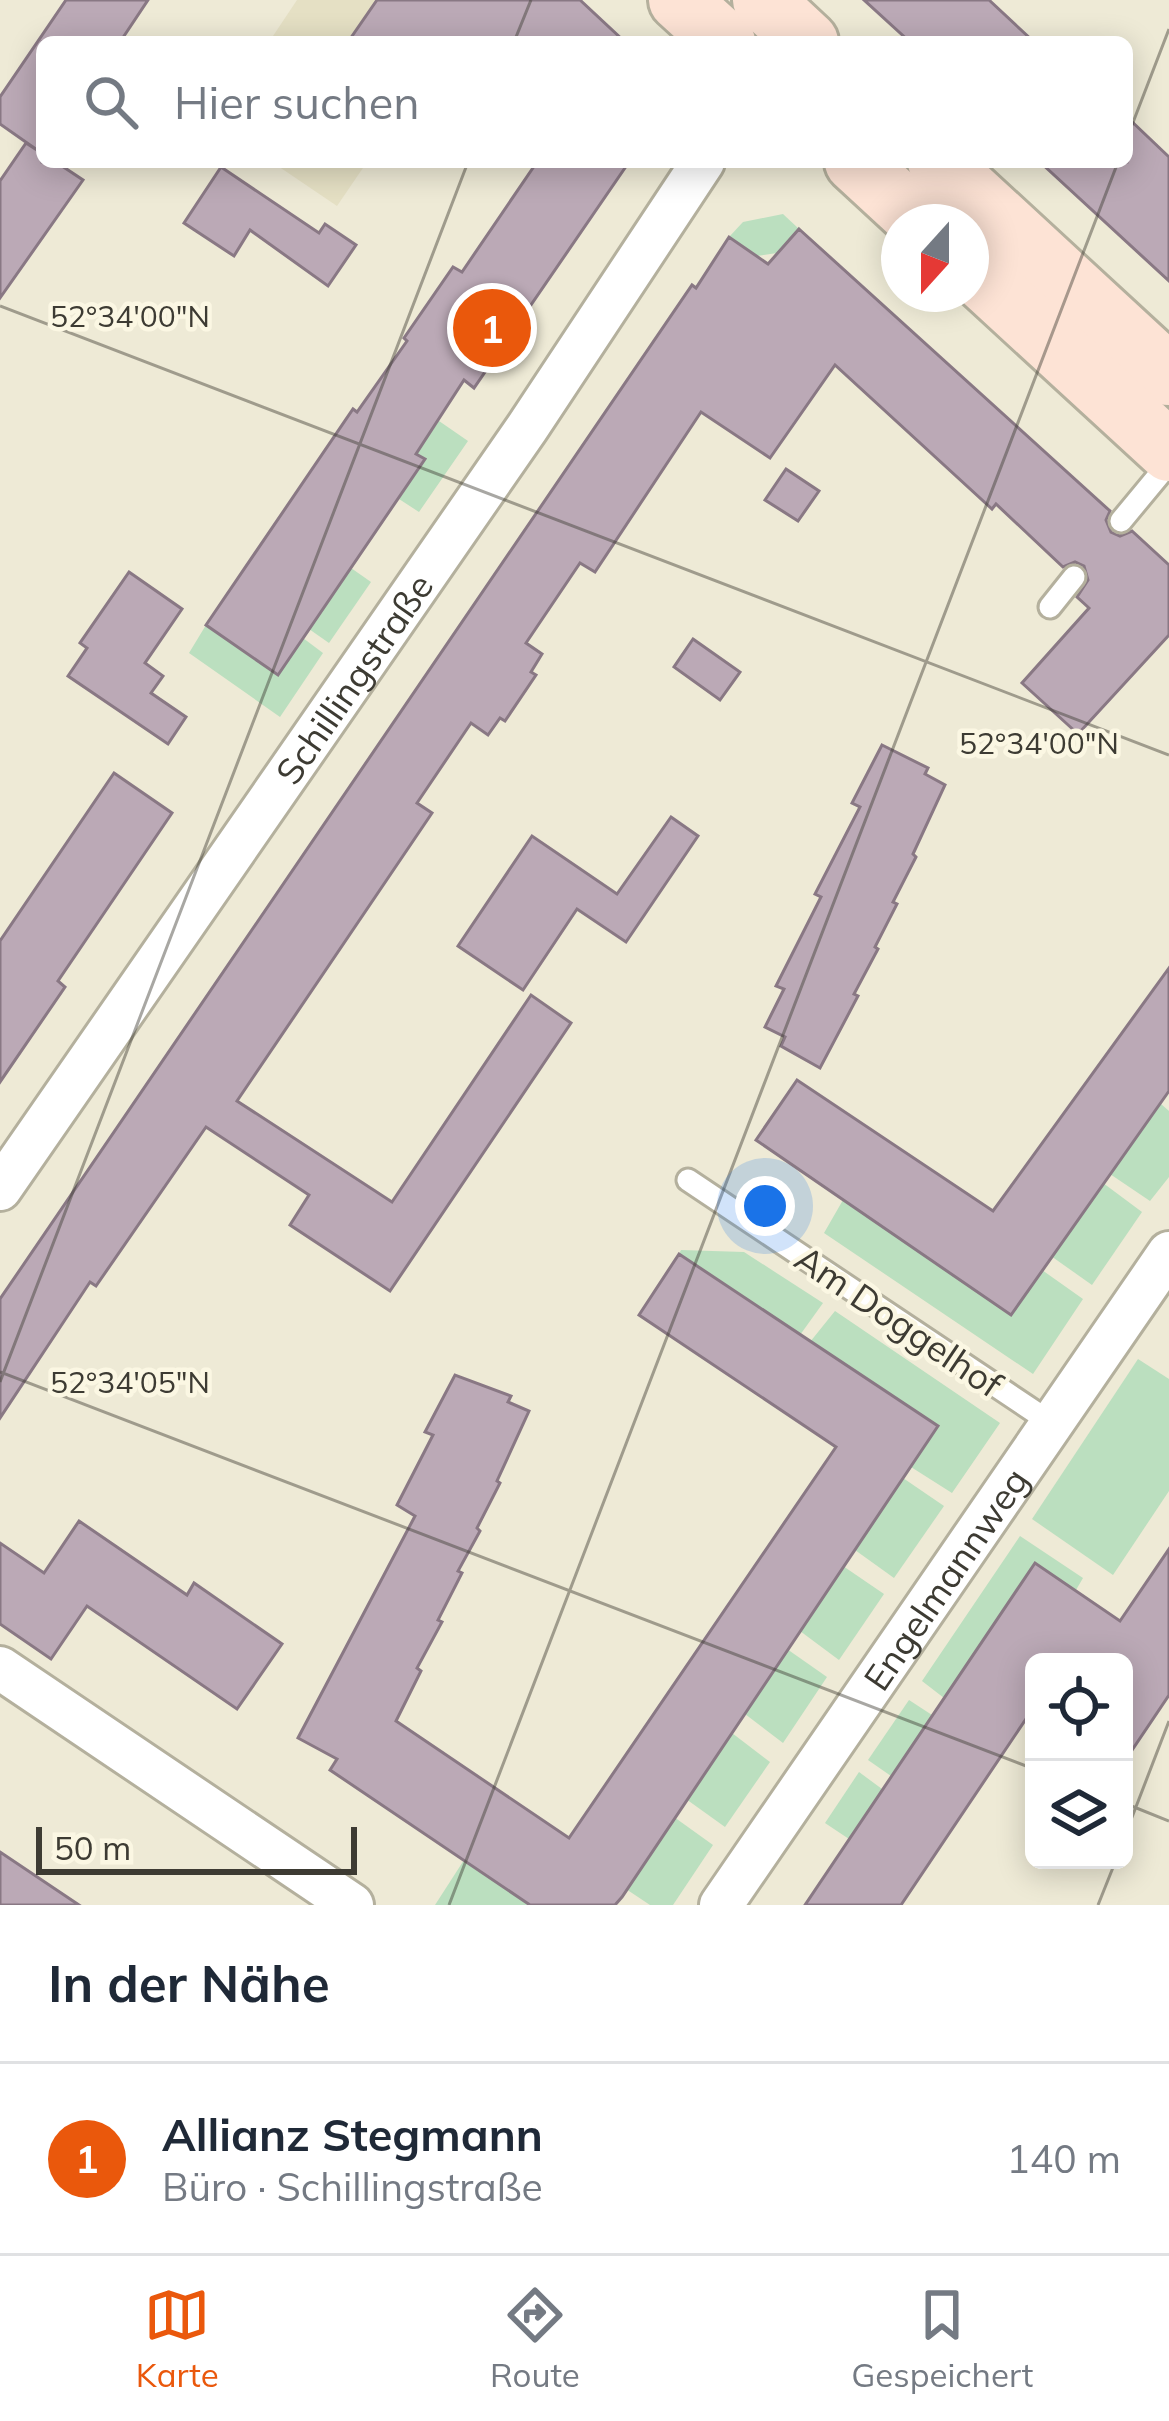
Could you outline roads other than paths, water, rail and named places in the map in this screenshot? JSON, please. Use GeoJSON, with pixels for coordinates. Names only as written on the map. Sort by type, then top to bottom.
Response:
{"type":"FeatureCollection","features":[{"type":"Feature","properties":{"kind":"main road"},"geometry":{"type":"LineString","coordinates":[[679,0],[718,36]]}},
{"type":"Feature","properties":{"kind":"main road"},"geometry":{"type":"LineString","coordinates":[[862,168],[900,204]]}},
{"type":"Feature","properties":{"kind":"main road"},"geometry":{"type":"LineString","coordinates":[[945,168],[1169,375]]}},
{"type":"Feature","properties":{"kind":"main road"},"geometry":{"type":"LineString","coordinates":[[989,286],[1169,451]]}},
{"type":"Feature","properties":{"kind":"street","name":"Schillingstraße"},"geometry":{"type":"LineString","coordinates":[[0,1189],[527,428],[699,168]]}},
{"type":"Feature","properties":{"kind":"street","name":"Engelmannweg"},"geometry":{"type":"LineString","coordinates":[[721,1905],[1169,1253]]}},
{"type":"Feature","properties":{"kind":"street"},"geometry":{"type":"LineString","coordinates":[[0,1668],[352,1905]]}},
{"type":"Feature","properties":{"kind":"lane"},"geometry":{"type":"LineString","coordinates":[[1121,521],[1169,463]]}},
{"type":"Feature","properties":{"kind":"lane"},"geometry":{"type":"LineString","coordinates":[[1050,607],[1074,577]]}},
{"type":"Feature","properties":{"kind":"lane","name":"Am Doggelhof"},"geometry":{"type":"LineString","coordinates":[[688,1180],[1050,1422]]}},
{"type":"Feature","properties":{"kind":"place","name":"Allianz Stegmann"},"geometry":{"type":"Point","coordinates":[492,328]}}]}
